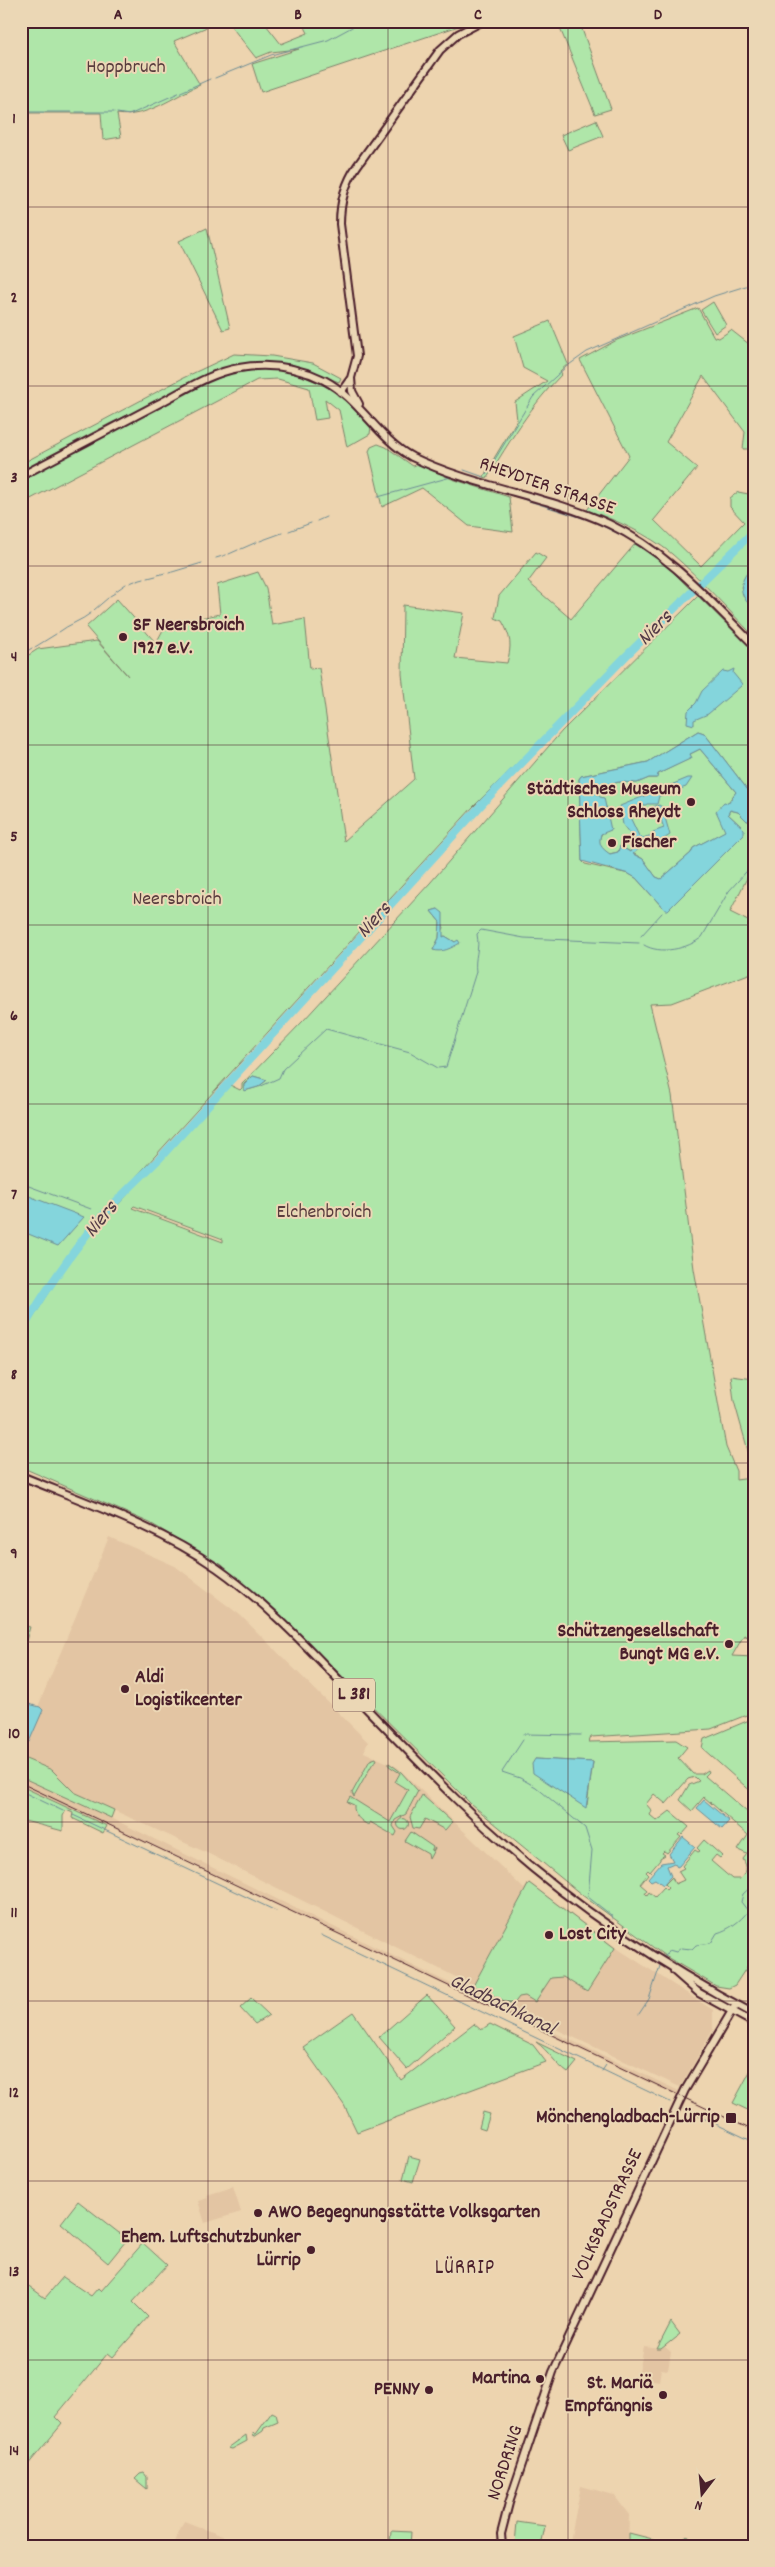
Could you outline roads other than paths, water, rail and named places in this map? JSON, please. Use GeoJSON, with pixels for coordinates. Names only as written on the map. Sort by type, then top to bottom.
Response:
{"type":"FeatureCollection","features":[{"type":"Feature","properties":{"kind":"main road"},"geometry":{"type":"LineString","coordinates":[[365,413],[353,393],[351,378],[356,352],[340,220],[346,187],[357,166],[437,54],[458,34],[483,21]]}},
{"type":"Feature","properties":{"kind":"main road"},"geometry":{"type":"LineString","coordinates":[[21,476],[199,382],[231,370],[262,365],[286,368],[316,377],[341,392],[365,413]]}},
{"type":"Feature","properties":{"kind":"main road"},"geometry":{"type":"LineString","coordinates":[[341,392],[351,378]]}},
{"type":"Feature","properties":{"kind":"main road","name":"RHEYDTER STRASSE"},"geometry":{"type":"LineString","coordinates":[[365,413],[384,436],[400,450],[418,460],[610,525],[660,554],[754,645]]}},
{"type":"Feature","properties":{"kind":"main road","name":"L 381"},"geometry":{"type":"LineString","coordinates":[[21,1476],[147,1529],[217,1568],[263,1604],[457,1800],[529,1866],[578,1905],[665,1964],[699,1993],[754,2023]]}},
{"type":"Feature","properties":{"kind":"main road","name":"L 381"},"geometry":{"type":"LineString","coordinates":[[665,1964],[754,2014]]}},
{"type":"Feature","properties":{"kind":"main road","name":"VOLKSBADSTRASSE"},"geometry":{"type":"LineString","coordinates":[[547,2390],[553,2372],[597,2275],[685,2090],[736,2004]]}},
{"type":"Feature","properties":{"kind":"main road","name":"NORDRING"},"geometry":{"type":"LineString","coordinates":[[502,2546],[501,2534],[509,2503],[547,2390]]}},
{"type":"Feature","properties":{"kind":"water"},"geometry":{"type":"Polygon","coordinates":[[[754,565],[754,609],[748,604],[742,593],[742,582],[754,565]]]}},
{"type":"Feature","properties":{"kind":"water"},"geometry":{"type":"Polygon","coordinates":[[[734,669],[733,673],[742,684],[741,686],[708,714],[694,720],[694,725],[687,723],[688,711],[696,703],[702,691],[723,671],[728,672],[734,669]]]}},
{"type":"Feature","properties":{"kind":"water"},"geometry":{"type":"Polygon","coordinates":[[[698,731],[704,733],[754,798],[754,820],[747,821],[738,812],[730,810],[728,814],[744,829],[744,834],[668,910],[665,910],[636,878],[629,874],[582,861],[579,779],[581,776],[648,762],[698,731]],[[700,749],[690,754],[692,758],[658,774],[657,778],[649,778],[637,783],[619,782],[605,785],[601,788],[597,787],[594,790],[600,797],[604,798],[611,830],[601,834],[601,846],[610,854],[618,852],[620,846],[630,852],[636,842],[623,825],[620,806],[692,778],[686,787],[659,796],[657,804],[647,804],[629,815],[639,836],[643,838],[664,828],[661,820],[657,820],[653,807],[659,805],[662,807],[670,835],[651,847],[641,847],[633,854],[643,859],[656,877],[661,879],[691,853],[693,848],[725,831],[716,811],[724,802],[728,803],[736,792],[700,749]]]}},
{"type":"Feature","properties":{"kind":"water"},"geometry":{"type":"Polygon","coordinates":[[[438,909],[443,913],[443,937],[445,936],[455,942],[458,940],[460,943],[440,951],[433,950],[439,938],[440,922],[431,911],[438,909]]]}},
{"type":"Feature","properties":{"kind":"water"},"geometry":{"type":"Polygon","coordinates":[[[253,1076],[267,1080],[258,1087],[244,1091],[244,1085],[253,1076]]]}},
{"type":"Feature","properties":{"kind":"water"},"geometry":{"type":"Polygon","coordinates":[[[21,1193],[84,1217],[58,1246],[21,1231],[21,1193]]]}},
{"type":"Feature","properties":{"kind":"water"},"geometry":{"type":"Polygon","coordinates":[[[21,1702],[40,1707],[43,1710],[29,1742],[21,1744],[21,1702]]]}},
{"type":"Feature","properties":{"kind":"water"},"geometry":{"type":"Polygon","coordinates":[[[535,1759],[593,1762],[586,1808],[533,1773],[532,1764],[535,1759]]]}},
{"type":"Feature","properties":{"kind":"water"},"geometry":{"type":"Polygon","coordinates":[[[704,1800],[729,1821],[722,1829],[697,1808],[704,1800]]]}},
{"type":"Feature","properties":{"kind":"water"},"geometry":{"type":"Polygon","coordinates":[[[683,1837],[695,1847],[679,1866],[677,1867],[674,1863],[667,1866],[671,1876],[663,1885],[655,1879],[651,1881],[648,1878],[661,1863],[673,1861],[669,1854],[683,1837]]]}},
{"type":"Feature","properties":{"kind":"waterway"},"geometry":{"type":"LineString","coordinates":[[215,78],[271,55],[328,40],[354,26],[354,21]]}},
{"type":"Feature","properties":{"kind":"waterway"},"geometry":{"type":"LineString","coordinates":[[117,113],[129,115],[210,79]]}},
{"type":"Feature","properties":{"kind":"waterway"},"geometry":{"type":"LineString","coordinates":[[21,112],[72,112]]}},
{"type":"Feature","properties":{"kind":"waterway"},"geometry":{"type":"LineString","coordinates":[[76,112],[114,112]]}},
{"type":"Feature","properties":{"kind":"waterway"},"geometry":{"type":"LineString","coordinates":[[527,407],[533,397],[566,367],[587,352],[714,296],[749,285],[753,281]]}},
{"type":"Feature","properties":{"kind":"waterway"},"geometry":{"type":"LineString","coordinates":[[486,474],[525,410]]}},
{"type":"Feature","properties":{"kind":"waterway"},"geometry":{"type":"LineString","coordinates":[[464,470],[484,477]]}},
{"type":"Feature","properties":{"kind":"waterway"},"geometry":{"type":"LineString","coordinates":[[378,497],[451,477]]}},
{"type":"Feature","properties":{"kind":"waterway"},"geometry":{"type":"LineString","coordinates":[[488,488],[592,521],[629,539]]}},
{"type":"Feature","properties":{"kind":"waterway"},"geometry":{"type":"LineString","coordinates":[[317,521],[326,517]]}},
{"type":"Feature","properties":{"kind":"waterway"},"geometry":{"type":"LineString","coordinates":[[289,531],[311,523]]}},
{"type":"Feature","properties":{"kind":"waterway","name":"Niers"},"geometry":{"type":"LineString","coordinates":[[21,1332],[44,1294],[87,1234],[104,1214],[159,1159],[483,803],[626,656],[754,531]]}},
{"type":"Feature","properties":{"kind":"waterway"},"geometry":{"type":"LineString","coordinates":[[260,541],[282,533]]}},
{"type":"Feature","properties":{"kind":"waterway"},"geometry":{"type":"LineString","coordinates":[[241,549],[257,542]]}},
{"type":"Feature","properties":{"kind":"waterway"},"geometry":{"type":"LineString","coordinates":[[229,554],[238,550]]}},
{"type":"Feature","properties":{"kind":"waterway"},"geometry":{"type":"LineString","coordinates":[[216,558],[226,555]]}},
{"type":"Feature","properties":{"kind":"waterway"},"geometry":{"type":"LineString","coordinates":[[169,573],[202,563]]}},
{"type":"Feature","properties":{"kind":"waterway"},"geometry":{"type":"LineString","coordinates":[[667,565],[682,579]]}},
{"type":"Feature","properties":{"kind":"waterway"},"geometry":{"type":"LineString","coordinates":[[158,575],[165,573]]}},
{"type":"Feature","properties":{"kind":"waterway"},"geometry":{"type":"LineString","coordinates":[[148,578],[156,576]]}},
{"type":"Feature","properties":{"kind":"waterway"},"geometry":{"type":"LineString","coordinates":[[137,581],[144,579]]}},
{"type":"Feature","properties":{"kind":"waterway"},"geometry":{"type":"LineString","coordinates":[[130,583],[135,581]]}},
{"type":"Feature","properties":{"kind":"waterway"},"geometry":{"type":"LineString","coordinates":[[116,591],[126,584]]}},
{"type":"Feature","properties":{"kind":"waterway"},"geometry":{"type":"LineString","coordinates":[[110,596],[115,593]]}},
{"type":"Feature","properties":{"kind":"waterway"},"geometry":{"type":"LineString","coordinates":[[94,610],[108,598]]}},
{"type":"Feature","properties":{"kind":"waterway"},"geometry":{"type":"LineString","coordinates":[[59,632],[91,613]]}},
{"type":"Feature","properties":{"kind":"waterway"},"geometry":{"type":"LineString","coordinates":[[35,647],[56,634]]}},
{"type":"Feature","properties":{"kind":"waterway"},"geometry":{"type":"LineString","coordinates":[[21,655],[32,648]]}},
{"type":"Feature","properties":{"kind":"waterway"},"geometry":{"type":"LineString","coordinates":[[644,945],[658,950],[674,949],[689,945],[702,937],[729,891],[754,863]]}},
{"type":"Feature","properties":{"kind":"waterway"},"geometry":{"type":"LineString","coordinates":[[641,936],[662,913]]}},
{"type":"Feature","properties":{"kind":"waterway"},"geometry":{"type":"LineString","coordinates":[[259,1087],[279,1078],[283,1069],[326,1029],[410,1052],[438,1068],[446,1067],[476,972],[477,934],[481,930],[524,938],[639,943]]}},
{"type":"Feature","properties":{"kind":"waterway"},"geometry":{"type":"LineString","coordinates":[[21,1180],[26,1185],[91,1209]]}},
{"type":"Feature","properties":{"kind":"waterway"},"geometry":{"type":"LineString","coordinates":[[523,1734],[581,1735]]}},
{"type":"Feature","properties":{"kind":"waterway"},"geometry":{"type":"LineString","coordinates":[[523,1740],[502,1772],[520,1778],[536,1787],[585,1828],[592,1850],[588,1897],[611,1915],[612,1919]]}},
{"type":"Feature","properties":{"kind":"waterway","name":"Gladbachkanal"},"geometry":{"type":"LineString","coordinates":[[21,1791],[63,1811]]}},
{"type":"Feature","properties":{"kind":"waterway","name":"Gladbachkanal"},"geometry":{"type":"LineString","coordinates":[[73,1815],[276,1911]]}},
{"type":"Feature","properties":{"kind":"waterway"},"geometry":{"type":"LineString","coordinates":[[663,1960],[669,1950],[676,1952],[681,1948],[692,1949],[696,1945],[711,1943],[717,1933],[726,1930],[738,1922],[748,1911],[741,1902],[743,1894],[754,1884]]}},
{"type":"Feature","properties":{"kind":"waterway","name":"Gladbachkanal"},"geometry":{"type":"LineString","coordinates":[[321,1935],[670,2102]]}},
{"type":"Feature","properties":{"kind":"waterway"},"geometry":{"type":"LineString","coordinates":[[639,2014],[649,1999],[661,1963]]}},
{"type":"Feature","properties":{"kind":"waterway","name":"Gladbachkanal"},"geometry":{"type":"LineString","coordinates":[[602,2071],[606,2065]]}},
{"type":"Feature","properties":{"kind":"waterway","name":"Gladbachkanal"},"geometry":{"type":"LineString","coordinates":[[684,2109],[754,2142]]}},
{"type":"Feature","properties":{"kind":"railway"},"geometry":{"type":"LineString","coordinates":[[21,1783],[754,2131]]}},
{"type":"Feature","properties":{"kind":"place","name":"SF Neersbroich 1927 e.V."},"geometry":{"type":"Point","coordinates":[123,637]}},
{"type":"Feature","properties":{"kind":"place","name":"Städtisches Museum Schloss Rheydt"},"geometry":{"type":"Point","coordinates":[691,802]}},
{"type":"Feature","properties":{"kind":"place","name":"Fischer"},"geometry":{"type":"Point","coordinates":[612,843]}},
{"type":"Feature","properties":{"kind":"place","name":"Schützengesellschaft Bungt MG e.V."},"geometry":{"type":"Point","coordinates":[729,1644]}},
{"type":"Feature","properties":{"kind":"place","name":"Aldi Logistikcenter"},"geometry":{"type":"Point","coordinates":[125,1689]}},
{"type":"Feature","properties":{"kind":"place","name":"Lost City"},"geometry":{"type":"Point","coordinates":[549,1935]}},
{"type":"Feature","properties":{"kind":"place","name":"Mönchengladbach-Lürrip"},"geometry":{"type":"Point","coordinates":[731,2118]}},
{"type":"Feature","properties":{"kind":"place","name":"AWO Begegnungsstätte Volksgarten"},"geometry":{"type":"Point","coordinates":[258,2213]}},
{"type":"Feature","properties":{"kind":"place","name":"Ehem. Luftschutzbunker Lürrip"},"geometry":{"type":"Point","coordinates":[311,2250]}},
{"type":"Feature","properties":{"kind":"place","name":"Martina"},"geometry":{"type":"Point","coordinates":[540,2379]}},
{"type":"Feature","properties":{"kind":"place","name":"PENNY"},"geometry":{"type":"Point","coordinates":[429,2390]}},
{"type":"Feature","properties":{"kind":"place","name":"St. Mariä Empfängnis"},"geometry":{"type":"Point","coordinates":[663,2395]}},
{"type":"Feature","properties":{"kind":"district","name":"LÜRRIP"},"geometry":{"type":"Point","coordinates":[465,2269]}},
{"type":"Feature","properties":{"kind":"park label","name":"Hoppbruch"},"geometry":{"type":"Point","coordinates":[126,68]}},
{"type":"Feature","properties":{"kind":"park label","name":"Neersbroich"},"geometry":{"type":"Point","coordinates":[177,900]}},
{"type":"Feature","properties":{"kind":"park label","name":"Elchenbroich"},"geometry":{"type":"Point","coordinates":[324,1213]}}]}
